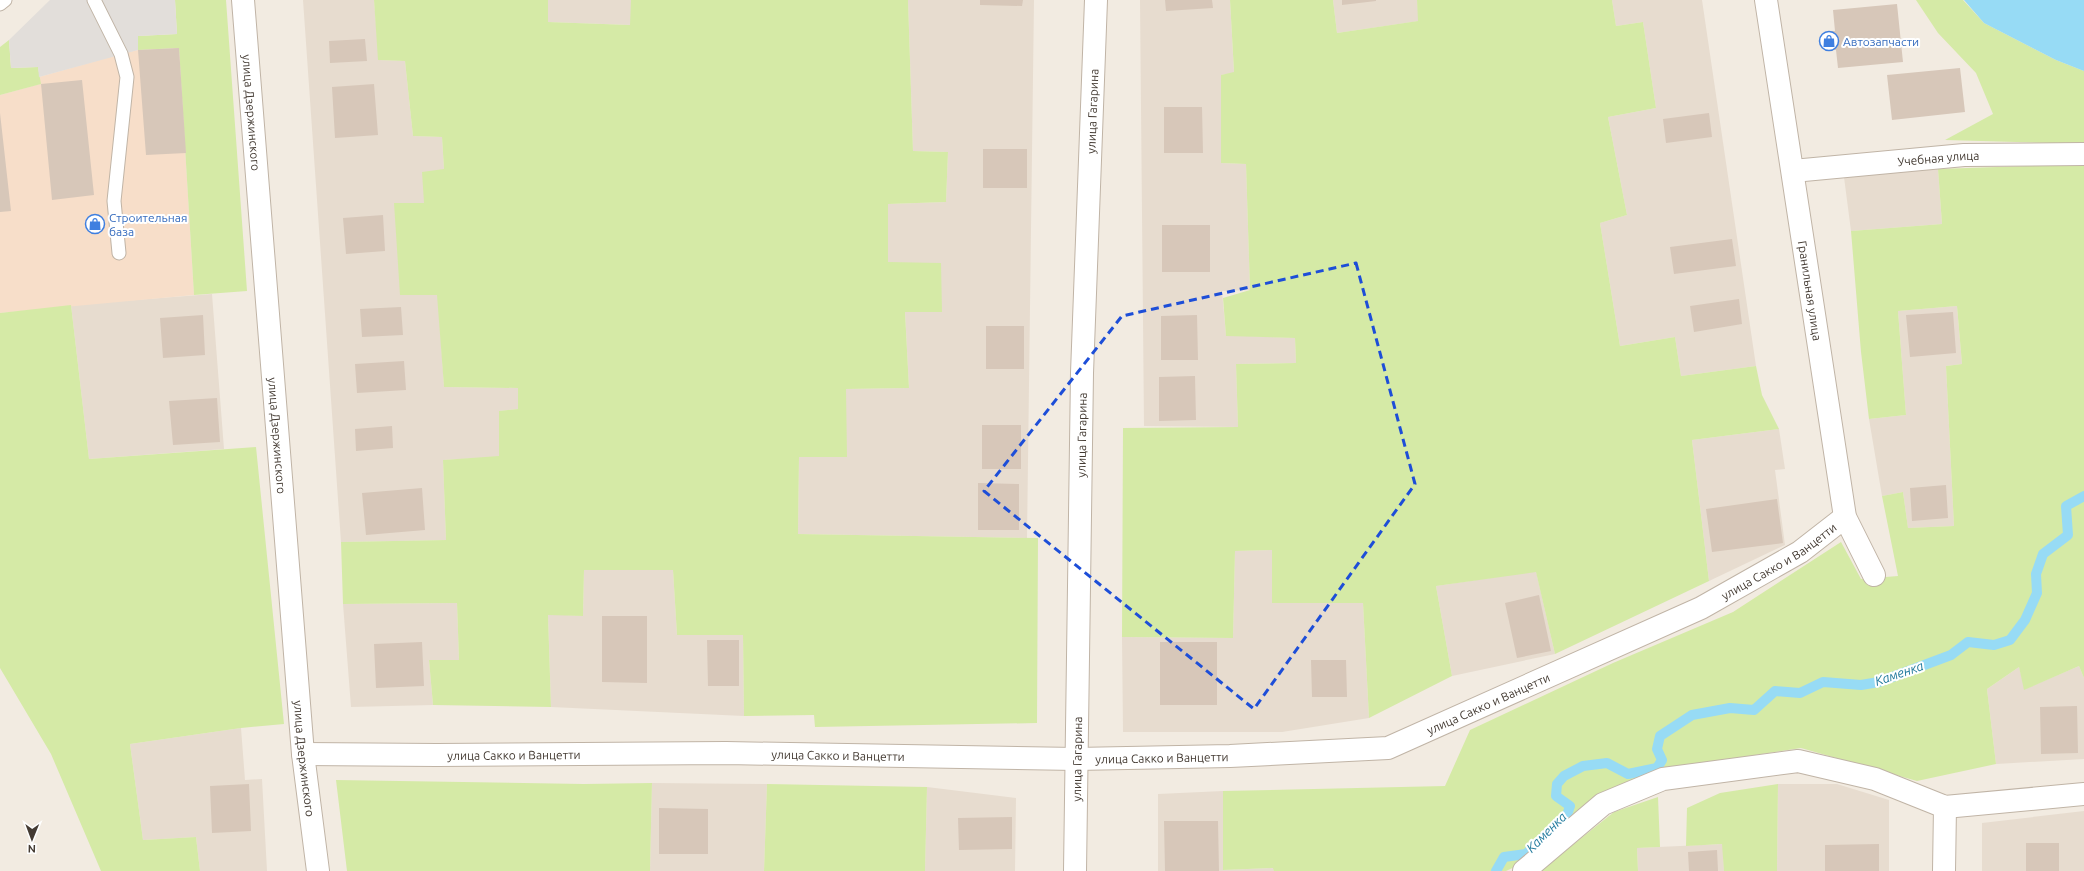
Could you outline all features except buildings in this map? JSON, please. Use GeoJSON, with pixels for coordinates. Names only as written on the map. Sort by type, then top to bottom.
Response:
{"type":"FeatureCollection","features":[{"type":"Feature","properties":{"kind":"street","name":"улица Дзержинского"},"geometry":{"type":"LineString","coordinates":[[243,0],[303,754],[318,871]]}},
{"type":"Feature","properties":{"kind":"street","name":"улица Гагарина"},"geometry":{"type":"LineString","coordinates":[[1076,871],[1076,759],[1082,373],[1096,0]]}},
{"type":"Feature","properties":{"kind":"street","name":"Гранильная улица"},"geometry":{"type":"LineString","coordinates":[[1766,0],[1845,517],[1874,575]]}},
{"type":"Feature","properties":{"kind":"street","name":"Учебная улица"},"geometry":{"type":"LineString","coordinates":[[1793,171],[1964,156],[2084,154]]}},
{"type":"Feature","properties":{"kind":"street","name":"улица Сакко и Ванцетти"},"geometry":{"type":"LineString","coordinates":[[303,754],[445,755],[726,752],[1076,759],[1230,756],[1388,748],[1701,608],[1800,552],[1845,517]]}},
{"type":"Feature","properties":{"kind":"street"},"geometry":{"type":"LineString","coordinates":[[1524,871],[1603,804],[1663,780],[1798,761],[1876,780],[1945,807],[2084,794]]}},
{"type":"Feature","properties":{"kind":"street"},"geometry":{"type":"LineString","coordinates":[[1944,871],[1945,807]]}},
{"type":"Feature","properties":{"kind":"lane"},"geometry":{"type":"LineString","coordinates":[[0,4],[5,0]]}},
{"type":"Feature","properties":{"kind":"lane"},"geometry":{"type":"LineString","coordinates":[[94,0],[120,54],[127,77],[114,201],[119,252]]}},
{"type":"Feature","properties":{"kind":"highlighted area"},"geometry":{"type":"Polygon","coordinates":[[[1356,263],[1415,484],[1254,709],[984,491],[1122,316],[1356,263]]]}},
{"type":"Feature","properties":{"kind":"shaded area"},"geometry":{"type":"Polygon","coordinates":[[[50,0],[175,0],[177,34],[138,36],[138,50],[39,77],[38,67],[11,68],[9,40],[50,0]]]}},
{"type":"Feature","properties":{"kind":"shaded area"},"geometry":{"type":"Polygon","coordinates":[[[303,0],[374,0],[379,60],[405,61],[413,136],[442,137],[444,169],[424,204],[394,203],[438,295],[444,387],[518,388],[519,409],[499,411],[499,457],[443,460],[446,540],[341,542],[303,0]]]}},
{"type":"Feature","properties":{"kind":"shaded area"},"geometry":{"type":"Polygon","coordinates":[[[548,0],[631,0],[631,25],[548,22],[548,0]]]}},
{"type":"Feature","properties":{"kind":"shaded area"},"geometry":{"type":"Polygon","coordinates":[[[908,0],[1034,0],[1027,538],[798,534],[799,456],[846,389],[909,388],[905,311],[942,312],[888,263],[888,204],[946,202],[948,152],[913,151],[908,0]]]}},
{"type":"Feature","properties":{"kind":"shaded area"},"geometry":{"type":"Polygon","coordinates":[[[1140,0],[1230,0],[1234,73],[1221,75],[1221,163],[1246,164],[1250,290],[1222,291],[1226,335],[1295,338],[1296,363],[1236,364],[1238,427],[1144,426],[1140,0]]]}},
{"type":"Feature","properties":{"kind":"shaded area"},"geometry":{"type":"Polygon","coordinates":[[[1333,0],[1417,0],[1419,21],[1337,33],[1333,0]]]}},
{"type":"Feature","properties":{"kind":"shaded area"},"geometry":{"type":"Polygon","coordinates":[[[1612,0],[1702,0],[1756,366],[1681,376],[1675,337],[1620,346],[1600,223],[1627,215],[1608,117],[1656,108],[1643,22],[1616,26],[1612,0]]]}},
{"type":"Feature","properties":{"kind":"shaded area","name":"Строительная база"},"geometry":{"type":"Polygon","coordinates":[[[179,48],[194,295],[0,313],[0,95],[40,84],[39,77],[121,54],[138,50],[179,48]]]}},
{"type":"Feature","properties":{"kind":"shaded area"},"geometry":{"type":"Polygon","coordinates":[[[1938,169],[1942,224],[1851,231],[1844,177],[1938,169]]]}},
{"type":"Feature","properties":{"kind":"shaded area"},"geometry":{"type":"Polygon","coordinates":[[[212,294],[224,449],[89,459],[71,305],[212,294]]]}},
{"type":"Feature","properties":{"kind":"shaded area"},"geometry":{"type":"Polygon","coordinates":[[[1957,306],[1962,364],[1946,366],[1954,526],[1908,528],[1903,492],[1882,496],[1869,419],[1906,415],[1898,311],[1957,306]]]}},
{"type":"Feature","properties":{"kind":"shaded area"},"geometry":{"type":"Polygon","coordinates":[[[1779,429],[1785,469],[1775,470],[1785,545],[1709,581],[1692,440],[1779,429]]]}},
{"type":"Feature","properties":{"kind":"shaded area"},"geometry":{"type":"Polygon","coordinates":[[[1272,550],[1272,603],[1363,603],[1369,718],[1282,732],[1123,732],[1122,637],[1233,638],[1235,551],[1272,550]]]}},
{"type":"Feature","properties":{"kind":"shaded area"},"geometry":{"type":"Polygon","coordinates":[[[584,570],[673,570],[677,635],[743,635],[744,716],[551,707],[548,614],[583,616],[584,570]]]}},
{"type":"Feature","properties":{"kind":"shaded area"},"geometry":{"type":"Polygon","coordinates":[[[1536,571],[1555,654],[1452,676],[1436,586],[1536,571]]]}},
{"type":"Feature","properties":{"kind":"shaded area"},"geometry":{"type":"Polygon","coordinates":[[[457,603],[459,660],[429,660],[433,705],[351,707],[343,604],[457,603]]]}},
{"type":"Feature","properties":{"kind":"shaded area"},"geometry":{"type":"Polygon","coordinates":[[[2079,666],[2084,678],[2084,759],[1996,764],[1987,689],[2019,667],[2025,689],[2079,666]]]}},
{"type":"Feature","properties":{"kind":"shaded area"},"geometry":{"type":"Polygon","coordinates":[[[241,728],[245,780],[262,779],[267,871],[200,871],[196,837],[143,840],[130,744],[241,728]]]}},
{"type":"Feature","properties":{"kind":"shaded area"},"geometry":{"type":"Polygon","coordinates":[[[652,783],[767,784],[764,871],[650,871],[652,783]]]}},
{"type":"Feature","properties":{"kind":"shaded area"},"geometry":{"type":"Polygon","coordinates":[[[1778,784],[1837,784],[1889,800],[1889,871],[1777,871],[1778,784]]]}},
{"type":"Feature","properties":{"kind":"shaded area"},"geometry":{"type":"Polygon","coordinates":[[[927,787],[1016,798],[1015,871],[925,871],[927,787]]]}},
{"type":"Feature","properties":{"kind":"shaded area"},"geometry":{"type":"Polygon","coordinates":[[[1223,791],[1224,870],[1274,868],[1274,871],[1158,871],[1158,794],[1223,791]]]}},
{"type":"Feature","properties":{"kind":"shaded area"},"geometry":{"type":"Polygon","coordinates":[[[2084,811],[2084,871],[1982,871],[1982,823],[2084,811]]]}},
{"type":"Feature","properties":{"kind":"shaded area"},"geometry":{"type":"Polygon","coordinates":[[[1723,844],[1724,871],[1638,871],[1637,848],[1723,844]]]}},
{"type":"Feature","properties":{"kind":"green space"},"geometry":{"type":"Polygon","coordinates":[[[175,0],[226,0],[247,291],[194,295],[179,48],[138,50],[138,36],[177,34],[175,0]]]}},
{"type":"Feature","properties":{"kind":"green space"},"geometry":{"type":"Polygon","coordinates":[[[374,0],[548,0],[548,22],[630,25],[631,0],[908,0],[913,151],[948,152],[946,202],[888,204],[888,262],[941,263],[942,312],[905,312],[909,388],[846,389],[847,457],[799,457],[798,534],[1038,538],[1037,723],[815,727],[814,715],[744,716],[743,635],[677,635],[673,570],[584,570],[583,616],[548,615],[551,707],[433,705],[429,660],[459,660],[457,603],[343,604],[341,542],[446,540],[443,460],[499,456],[499,411],[518,409],[518,388],[444,387],[437,295],[400,295],[394,203],[424,203],[422,172],[444,169],[442,137],[413,136],[405,61],[378,60],[374,0]]]}},
{"type":"Feature","properties":{"kind":"green space"},"geometry":{"type":"Polygon","coordinates":[[[1230,0],[1333,0],[1337,33],[1418,21],[1417,0],[1612,0],[1616,26],[1643,22],[1656,108],[1608,117],[1627,215],[1600,223],[1620,346],[1675,337],[1681,376],[1756,366],[1762,395],[1779,429],[1692,440],[1709,581],[1555,654],[1536,572],[1436,586],[1452,676],[1369,718],[1363,603],[1272,603],[1272,550],[1235,551],[1233,638],[1122,637],[1123,428],[1238,427],[1236,364],[1296,363],[1295,338],[1226,336],[1223,298],[1250,290],[1246,164],[1221,163],[1221,75],[1234,72],[1230,0]]]}},
{"type":"Feature","properties":{"kind":"green space"},"geometry":{"type":"Polygon","coordinates":[[[1916,0],[1963,0],[1984,23],[2056,60],[2084,71],[2084,144],[1945,140],[1993,114],[1976,73],[1938,33],[1916,0]]]}},
{"type":"Feature","properties":{"kind":"green space"},"geometry":{"type":"Polygon","coordinates":[[[9,40],[11,68],[38,67],[41,84],[0,95],[0,47],[9,40]]]}},
{"type":"Feature","properties":{"kind":"green space"},"geometry":{"type":"Polygon","coordinates":[[[2084,164],[2084,678],[2079,666],[2024,690],[2019,667],[1987,689],[1996,764],[1917,781],[1801,748],[1664,769],[1527,861],[1506,871],[1274,871],[1273,868],[1223,870],[1223,791],[1445,786],[1470,730],[1613,663],[1733,612],[1841,542],[1861,579],[1898,576],[1882,496],[1903,492],[1908,528],[1954,526],[1946,366],[1962,364],[1957,306],[1898,311],[1906,415],[1869,419],[1861,352],[1851,231],[1942,224],[1938,169],[2084,164]]]}},
{"type":"Feature","properties":{"kind":"green space"},"geometry":{"type":"Polygon","coordinates":[[[71,305],[89,459],[256,447],[284,724],[241,728],[130,744],[143,840],[196,837],[200,871],[101,871],[51,754],[0,668],[0,313],[71,305]]]}},
{"type":"Feature","properties":{"kind":"green space"},"geometry":{"type":"Polygon","coordinates":[[[336,780],[584,784],[652,783],[650,871],[347,871],[336,780]]]}},
{"type":"Feature","properties":{"kind":"green space"},"geometry":{"type":"Polygon","coordinates":[[[767,784],[927,787],[925,871],[764,871],[767,784]]]}},
{"type":"Feature","properties":{"kind":"green space"},"geometry":{"type":"Polygon","coordinates":[[[1778,784],[1777,871],[1724,871],[1722,844],[1686,846],[1687,808],[1720,793],[1778,784]]]}},
{"type":"Feature","properties":{"kind":"green space"},"geometry":{"type":"Polygon","coordinates":[[[1658,797],[1660,847],[1637,848],[1638,871],[1540,871],[1614,812],[1658,797]]]}},
{"type":"Feature","properties":{"kind":"water"},"geometry":{"type":"Polygon","coordinates":[[[1964,0],[2084,0],[2084,71],[2056,60],[1984,23],[1964,0]]]}},
{"type":"Feature","properties":{"kind":"waterway","name":"Каменка"},"geometry":{"type":"LineString","coordinates":[[1496,871],[1504,857],[1526,854],[1567,815],[1570,806],[1556,796],[1557,784],[1564,776],[1583,766],[1607,763],[1628,774],[1657,768],[1662,760],[1657,749],[1660,736],[1692,715],[1730,708],[1754,710],[1775,691],[1800,693],[1823,682],[1861,685],[1879,682],[1951,655],[1968,642],[1994,645],[2010,640],[2025,620],[2037,593],[2036,574],[2043,554],[2068,535],[2066,506],[2084,496]]}},
{"type":"Feature","properties":{"kind":"place","name":"Автозапчасти"},"geometry":{"type":"Point","coordinates":[1829,41]}},
{"type":"Feature","properties":{"kind":"place","name":"Строительная база"},"geometry":{"type":"Point","coordinates":[95,224]}}]}
